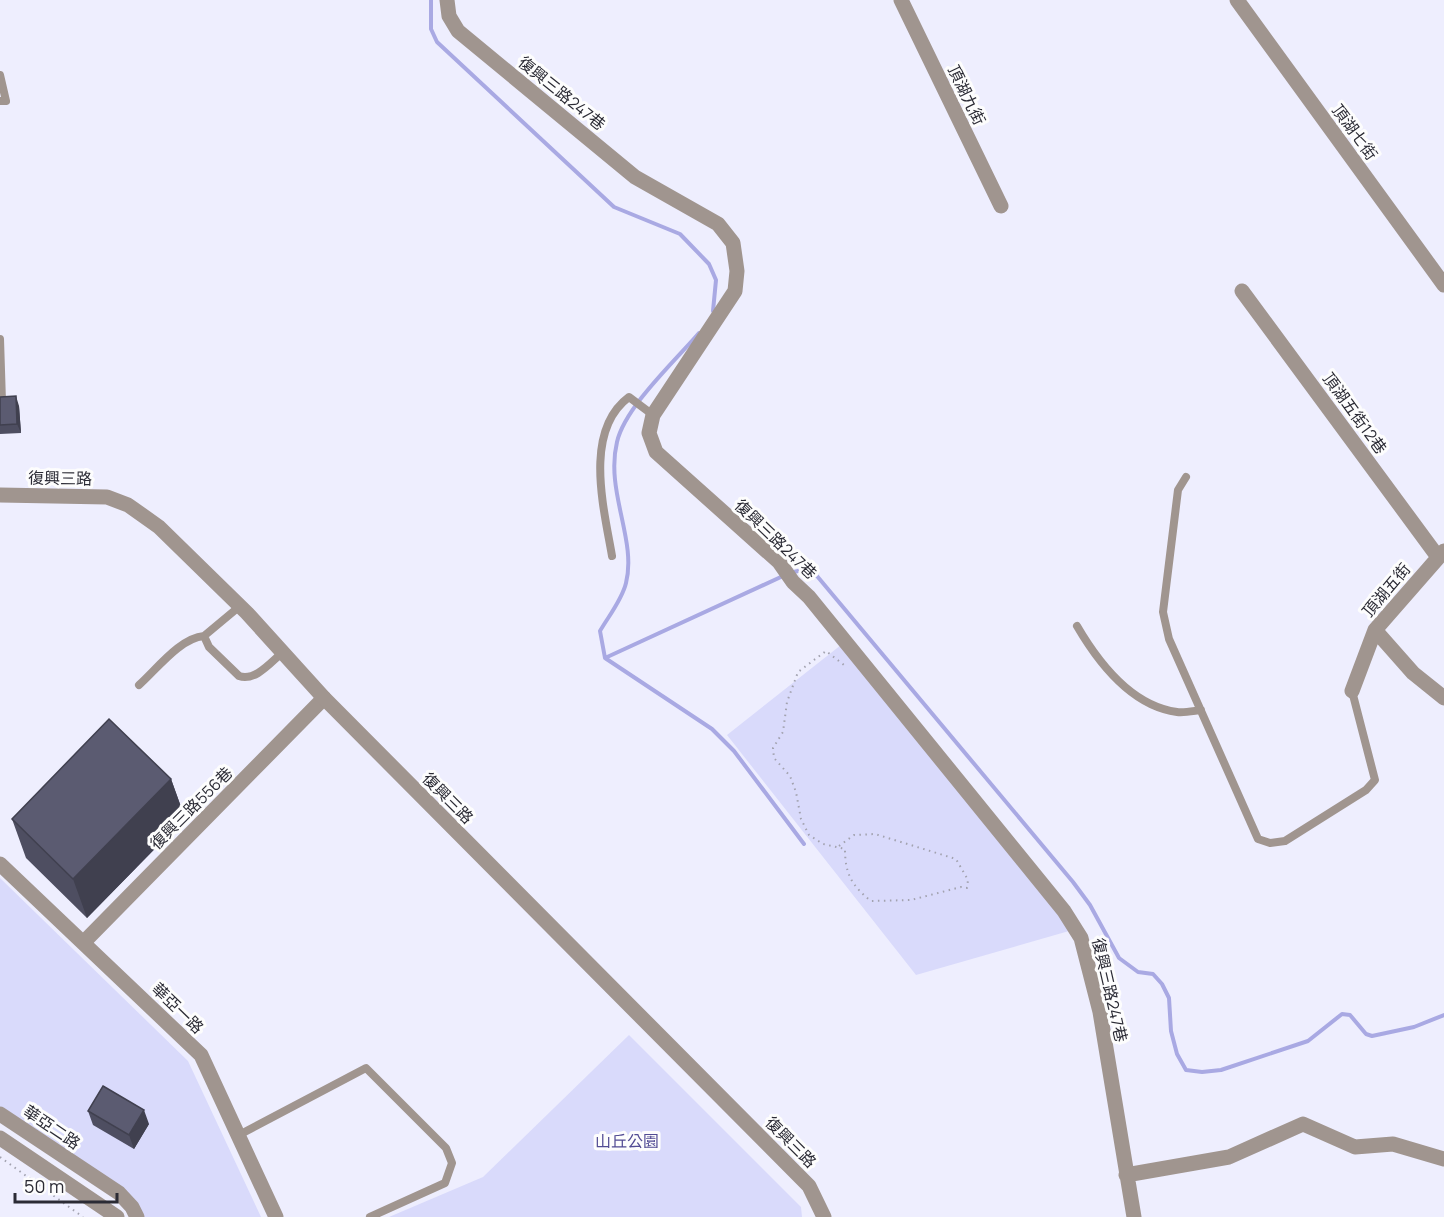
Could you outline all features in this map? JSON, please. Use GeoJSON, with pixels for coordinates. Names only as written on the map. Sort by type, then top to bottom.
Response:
{"type":"FeatureCollection","features":[{"type":"Feature","properties":{"kind":"street","name":"頂湖九街"},"geometry":{"type":"LineString","coordinates":[[901,0],[1000,206]]}},
{"type":"Feature","properties":{"kind":"street","name":"頂湖七街"},"geometry":{"type":"LineString","coordinates":[[1237,0],[1444,285]]}},
{"type":"Feature","properties":{"kind":"street","name":"復興三路247巷"},"geometry":{"type":"LineString","coordinates":[[448,8],[458,31],[635,177],[718,224],[733,243],[737,271],[735,291],[648,411],[649,433],[656,452],[779,562],[793,582],[809,597],[1064,911],[1081,938],[1100,1012],[1134,1217]]}},
{"type":"Feature","properties":{"kind":"street","name":"頂湖五街12巷"},"geometry":{"type":"LineString","coordinates":[[1242,291],[1441,554]]}},
{"type":"Feature","properties":{"kind":"street","name":"復興三路"},"geometry":{"type":"LineString","coordinates":[[0,495],[107,497],[128,505],[159,527],[240,606],[324,698],[809,1186],[824,1217]]}},
{"type":"Feature","properties":{"kind":"street","name":"頂湖五街"},"geometry":{"type":"LineString","coordinates":[[1352,691],[1375,630],[1441,554]]}},
{"type":"Feature","properties":{"kind":"street"},"geometry":{"type":"LineString","coordinates":[[1375,630],[1413,673],[1444,698]]}},
{"type":"Feature","properties":{"kind":"street","name":"復興三路556巷"},"geometry":{"type":"LineString","coordinates":[[83,943],[324,698]]}},
{"type":"Feature","properties":{"kind":"street","name":"華亞一路"},"geometry":{"type":"LineString","coordinates":[[0,864],[201,1055],[276,1217]]}},
{"type":"Feature","properties":{"kind":"street","name":"華亞二路"},"geometry":{"type":"LineString","coordinates":[[0,1114],[119,1193],[132,1207],[137,1217]]}},
{"type":"Feature","properties":{"kind":"street"},"geometry":{"type":"LineString","coordinates":[[1126,1175],[1229,1157],[1303,1124],[1354,1147],[1393,1144],[1444,1159]]}},
{"type":"Feature","properties":{"kind":"street"},"geometry":{"type":"LineString","coordinates":[[0,1138],[117,1217]]}},
{"type":"Feature","properties":{"kind":"lane"},"geometry":{"type":"LineString","coordinates":[[0,75],[6,101],[0,102]]}},
{"type":"Feature","properties":{"kind":"lane"},"geometry":{"type":"LineString","coordinates":[[0,339],[2,402]]}},
{"type":"Feature","properties":{"kind":"lane"},"geometry":{"type":"LineString","coordinates":[[612,556],[599,466],[604,437],[616,406],[629,397],[648,411]]}},
{"type":"Feature","properties":{"kind":"lane"},"geometry":{"type":"LineString","coordinates":[[1186,477],[1178,490],[1163,612],[1169,639],[1258,839],[1270,843],[1285,841],[1365,790],[1376,780],[1352,691]]}},
{"type":"Feature","properties":{"kind":"lane"},"geometry":{"type":"LineString","coordinates":[[139,684],[183,645],[197,637],[204,636],[240,606]]}},
{"type":"Feature","properties":{"kind":"lane"},"geometry":{"type":"LineString","coordinates":[[1077,626],[1092,652],[1137,698],[1177,712],[1201,710]]}},
{"type":"Feature","properties":{"kind":"lane"},"geometry":{"type":"LineString","coordinates":[[204,636],[209,647],[244,678],[253,676],[283,652]]}},
{"type":"Feature","properties":{"kind":"lane"},"geometry":{"type":"LineString","coordinates":[[237,1136],[366,1068],[446,1148],[452,1163],[445,1183],[370,1217]]}},
{"type":"Feature","properties":{"kind":"path"},"geometry":{"type":"LineString","coordinates":[[839,846],[854,835],[875,834],[956,859],[968,880],[967,888],[961,887],[911,900],[872,901],[850,882],[845,867],[845,849],[823,844],[809,835],[801,819],[796,792],[790,776],[774,758],[773,748],[783,732],[787,702],[798,672],[808,662],[826,651],[851,670]]}},
{"type":"Feature","properties":{"kind":"path"},"geometry":{"type":"LineString","coordinates":[[0,1158],[83,1217]]}},
{"type":"Feature","properties":{"kind":"green space"},"geometry":{"type":"Polygon","coordinates":[[[841,645],[1057,907],[1069,931],[916,975],[727,735],[841,645]]]}},
{"type":"Feature","properties":{"kind":"green space"},"geometry":{"type":"Polygon","coordinates":[[[0,878],[188,1061],[261,1217],[142,1217],[0,1107],[0,878]]]}},
{"type":"Feature","properties":{"kind":"green space","name":"山丘公園"},"geometry":{"type":"Polygon","coordinates":[[[629,1035],[801,1207],[802,1217],[389,1217],[483,1177],[629,1035]]]}},
{"type":"Feature","properties":{"kind":"building"},"geometry":{"type":"Polygon","coordinates":[[[16,396],[17,424],[0,425],[0,397],[16,396]]]}},
{"type":"Feature","properties":{"kind":"building"},"geometry":{"type":"Polygon","coordinates":[[[109,719],[171,779],[73,879],[12,819],[109,719]]]}},
{"type":"Feature","properties":{"kind":"building"},"geometry":{"type":"Polygon","coordinates":[[[103,1086],[144,1110],[129,1135],[88,1111],[103,1086]]]}},
{"type":"Feature","properties":{"kind":"waterway"},"geometry":{"type":"LineString","coordinates":[[431,0],[431,29],[437,42],[614,207],[680,234],[709,264],[716,280],[713,311]]}},
{"type":"Feature","properties":{"kind":"waterway"},"geometry":{"type":"LineString","coordinates":[[699,333],[640,400],[622,428],[617,442],[614,460],[615,479],[628,550],[628,567],[626,583],[621,596],[600,631],[605,658],[712,729],[734,751],[804,844]]}},
{"type":"Feature","properties":{"kind":"waterway"},"geometry":{"type":"LineString","coordinates":[[790,573],[806,569],[817,576],[1073,882],[1090,905],[1119,958],[1138,972],[1153,974],[1162,984],[1169,998],[1171,1031],[1177,1054],[1186,1070],[1202,1072],[1221,1070],[1308,1041],[1342,1014],[1350,1015],[1366,1034],[1372,1036],[1414,1027],[1444,1015]]}},
{"type":"Feature","properties":{"kind":"waterway"},"geometry":{"type":"LineString","coordinates":[[605,658],[783,576]]}}]}
